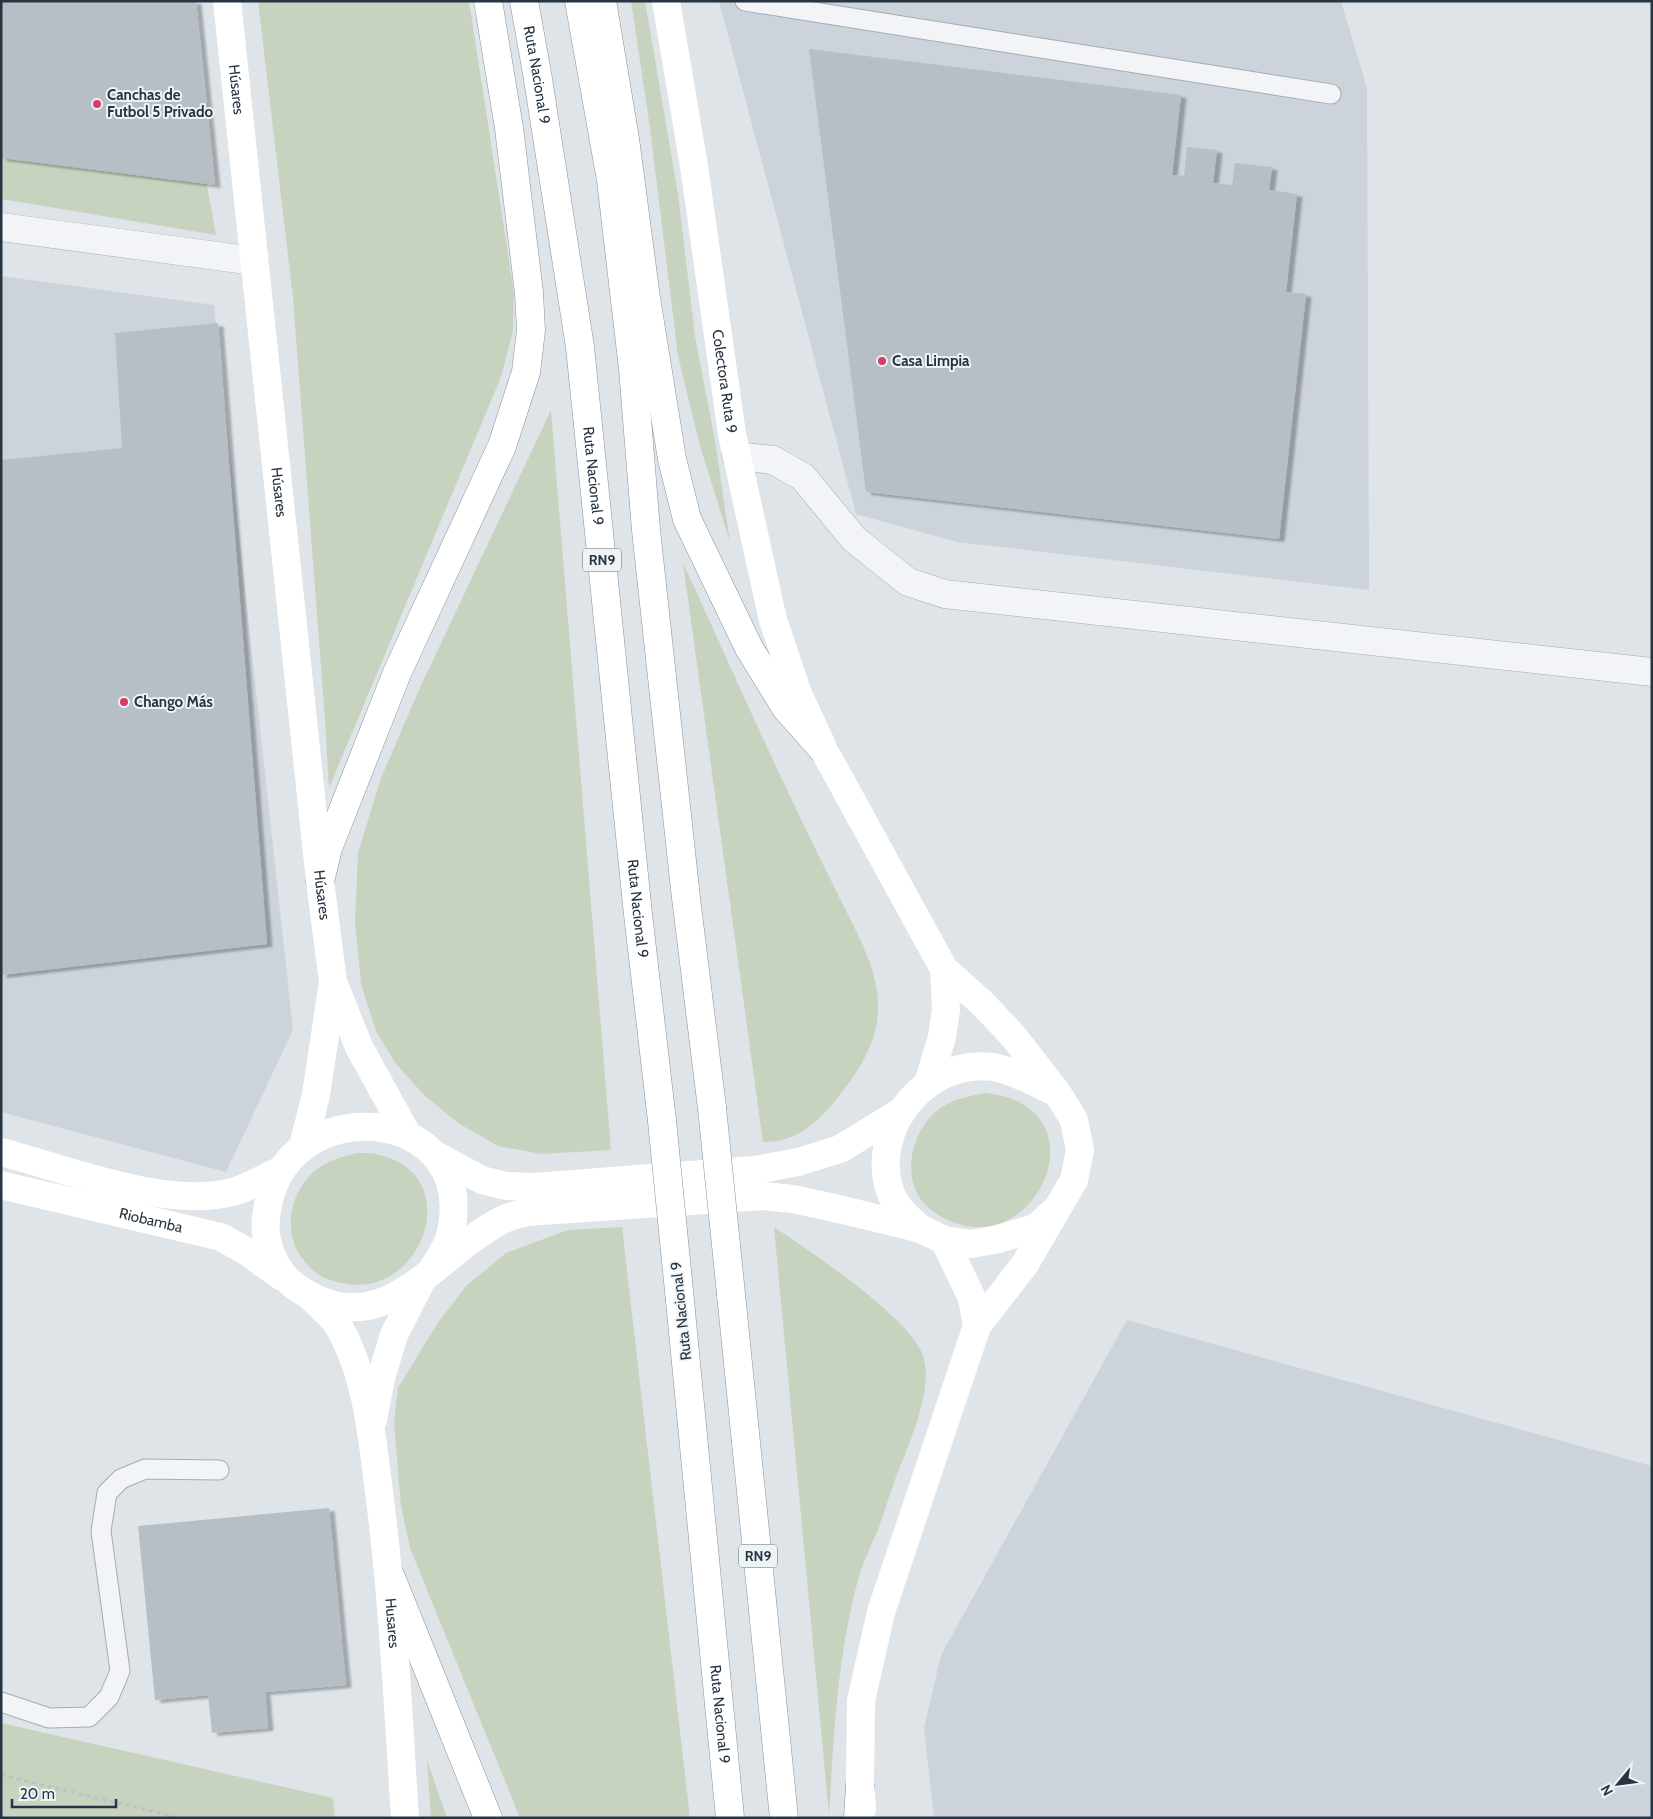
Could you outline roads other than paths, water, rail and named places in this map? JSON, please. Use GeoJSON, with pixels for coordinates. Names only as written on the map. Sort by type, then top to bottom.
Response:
{"type":"FeatureCollection","features":[{"type":"Feature","properties":{"kind":"main road","name":"Húsares"},"geometry":{"type":"LineString","coordinates":[[227,1],[320,881],[333,982]]}},
{"type":"Feature","properties":{"kind":"main road"},"geometry":{"type":"LineString","coordinates":[[320,881],[328,848],[397,673],[502,446],[526,372],[531,330],[529,293],[509,128],[488,1]]}},
{"type":"Feature","properties":{"kind":"main road","name":"Ruta Nacional 9"},"geometry":{"type":"LineString","coordinates":[[524,1],[580,348],[638,914],[662,1121],[730,1818]]}},
{"type":"Feature","properties":{"kind":"main road","name":"RN9"},"geometry":{"type":"LineString","coordinates":[[579,1],[611,180],[633,369],[646,530],[686,898],[712,1108],[784,1818]]}},
{"type":"Feature","properties":{"kind":"main road"},"geometry":{"type":"LineString","coordinates":[[602,1],[625,139],[646,298],[672,459],[687,518],[749,648],[786,708],[825,752],[944,969],[984,1005],[1014,1037],[1058,1094],[1074,1120],[1080,1150],[1074,1180],[1058,1208],[1025,1264],[977,1326],[881,1612],[861,1701],[858,1818]]}},
{"type":"Feature","properties":{"kind":"main road","name":"Colectora Ruta 9"},"geometry":{"type":"LineString","coordinates":[[666,1],[695,176],[736,456],[773,620],[798,694],[825,752]]}},
{"type":"Feature","properties":{"kind":"main road"},"geometry":{"type":"LineString","coordinates":[[928,1084],[942,1037],[946,1010],[944,969]]}},
{"type":"Feature","properties":{"kind":"main road"},"geometry":{"type":"LineString","coordinates":[[333,982],[359,1047],[407,1134]]}},
{"type":"Feature","properties":{"kind":"main road"},"geometry":{"type":"LineString","coordinates":[[303,1146],[316,1095],[333,982]]}},
{"type":"Feature","properties":{"kind":"main road"},"geometry":{"type":"LineString","coordinates":[[290,1283],[272,1258],[264,1229],[267,1199],[281,1170],[303,1146],[336,1129],[372,1125],[407,1134],[435,1155],[482,1180],[506,1186],[534,1187],[755,1170],[798,1162],[840,1149],[899,1112],[928,1084],[959,1070],[992,1067],[1023,1076],[1058,1094]]}},
{"type":"Feature","properties":{"kind":"main road"},"geometry":{"type":"LineString","coordinates":[[899,1112],[888,1138],[884,1164],[889,1190],[901,1212],[932,1235],[972,1298],[977,1326]]}},
{"type":"Feature","properties":{"kind":"main road","name":"Riobamba"},"geometry":{"type":"LineString","coordinates":[[1,1152],[118,1184],[172,1195],[207,1196],[236,1191],[281,1170]]}},
{"type":"Feature","properties":{"kind":"main road"},"geometry":{"type":"LineString","coordinates":[[371,1429],[380,1378],[394,1335],[427,1274],[449,1241],[455,1211],[450,1180],[435,1155]]}},
{"type":"Feature","properties":{"kind":"main road","name":"Riobamba"},"geometry":{"type":"LineString","coordinates":[[1,1185],[221,1238],[246,1251],[312,1298]]}},
{"type":"Feature","properties":{"kind":"main road"},"geometry":{"type":"LineString","coordinates":[[312,1298],[339,1306],[368,1306],[397,1297],[503,1219],[528,1212],[764,1196],[793,1198],[971,1244],[1000,1239],[1036,1227],[1058,1208]]}},
{"type":"Feature","properties":{"kind":"main road"},"geometry":{"type":"LineString","coordinates":[[312,1298],[338,1325],[347,1344],[357,1370],[371,1429]]}},
{"type":"Feature","properties":{"kind":"main road","name":"Husares"},"geometry":{"type":"LineString","coordinates":[[371,1429],[390,1575],[405,1818]]}},
{"type":"Feature","properties":{"kind":"main road"},"geometry":{"type":"LineString","coordinates":[[390,1575],[488,1818]]}},
{"type":"Feature","properties":{"kind":"main road"},"geometry":{"type":"LineString","coordinates":[[860,1785],[863,1818]]}},
{"type":"Feature","properties":{"kind":"street"},"geometry":{"type":"LineString","coordinates":[[1,227],[254,261]]}},
{"type":"Feature","properties":{"kind":"street"},"geometry":{"type":"LineString","coordinates":[[736,456],[773,460],[803,477],[854,538],[908,582],[944,594],[1652,672]]}},
{"type":"Feature","properties":{"kind":"lane"},"geometry":{"type":"LineString","coordinates":[[745,1],[1331,94]]}},
{"type":"Feature","properties":{"kind":"lane"},"geometry":{"type":"LineString","coordinates":[[1,1702],[49,1718],[89,1717],[109,1697],[120,1672],[101,1530],[107,1494],[121,1479],[145,1469],[219,1470]]}},
{"type":"Feature","properties":{"kind":"place","name":"Canchas de Futbol 5 Privado"},"geometry":{"type":"Point","coordinates":[97,104]}},
{"type":"Feature","properties":{"kind":"place","name":"Casa Limpia"},"geometry":{"type":"Point","coordinates":[882,361]}},
{"type":"Feature","properties":{"kind":"place","name":"Chango Más"},"geometry":{"type":"Point","coordinates":[124,702]}}]}
